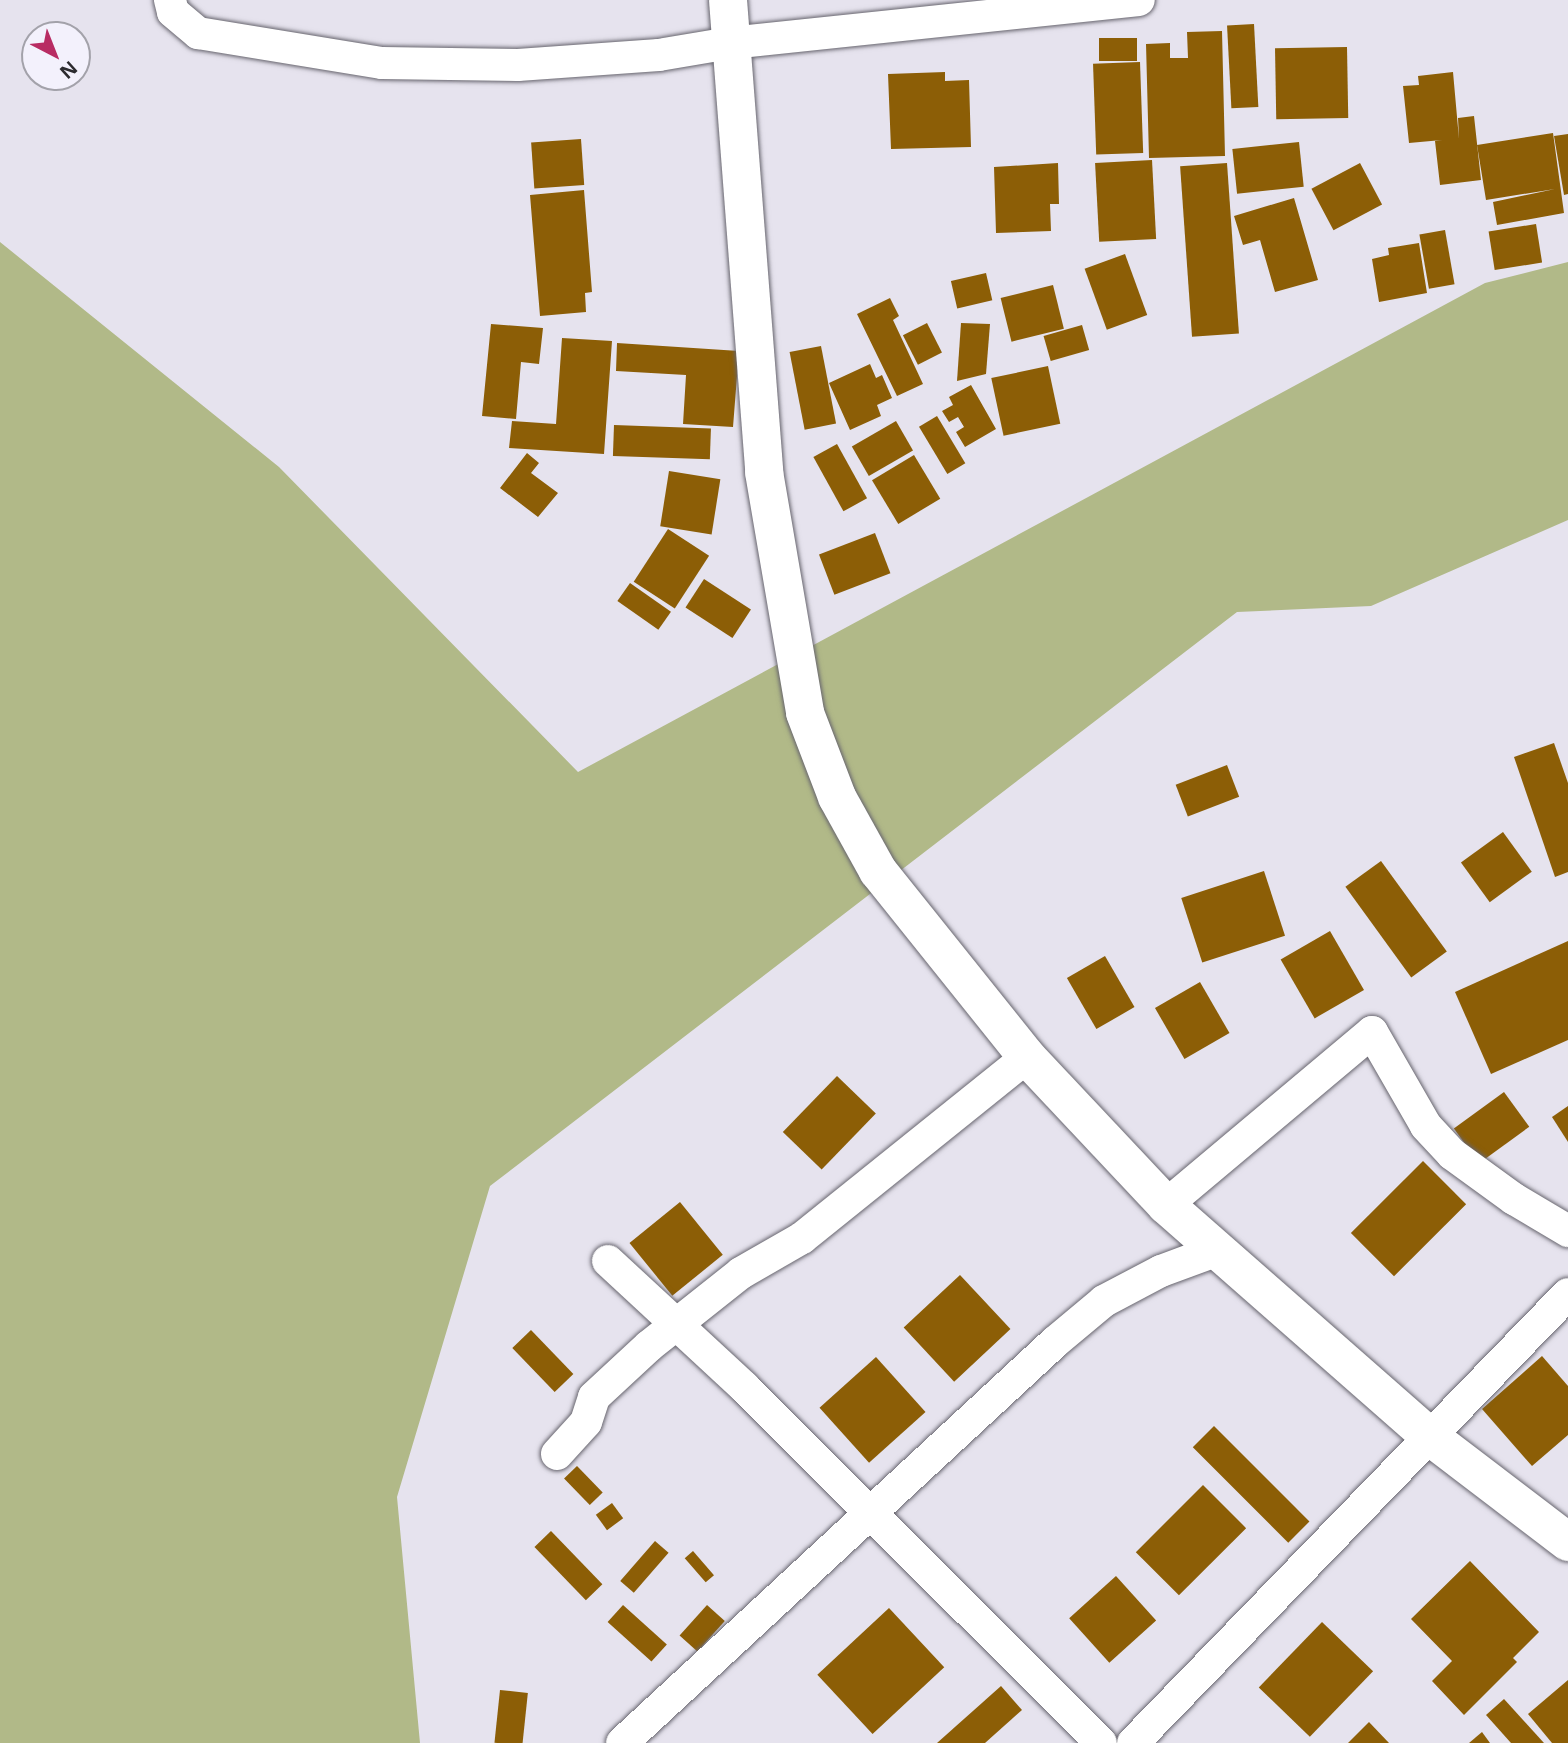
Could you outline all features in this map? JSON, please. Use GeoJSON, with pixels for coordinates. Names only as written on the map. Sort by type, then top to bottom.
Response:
{"type":"FeatureCollection","features":[{"type":"Feature","properties":{"kind":"street"},"geometry":{"type":"LineString","coordinates":[[170,0],[173,12],[198,33],[382,63],[518,65],[659,55],[730,43],[1139,0]]}},
{"type":"Feature","properties":{"kind":"street"},"geometry":{"type":"LineString","coordinates":[[728,0],[764,472],[805,713],[837,797],[878,871],[1027,1056],[1166,1205],[1214,1251],[1429,1436],[1568,1542]]}},
{"type":"Feature","properties":{"kind":"street"},"geometry":{"type":"LineString","coordinates":[[1166,1205],[1372,1032],[1426,1126],[1452,1154],[1514,1199],[1568,1231]]}},
{"type":"Feature","properties":{"kind":"street"},"geometry":{"type":"LineString","coordinates":[[557,1454],[586,1422],[594,1397],[677,1326],[741,1273],[802,1238],[1027,1056]]}},
{"type":"Feature","properties":{"kind":"street"},"geometry":{"type":"LineString","coordinates":[[622,1743],[869,1511],[1104,1301],[1161,1271],[1214,1251]]}},
{"type":"Feature","properties":{"kind":"street"},"geometry":{"type":"LineString","coordinates":[[608,1261],[869,1511],[1101,1743]]}},
{"type":"Feature","properties":{"kind":"street"},"geometry":{"type":"LineString","coordinates":[[1133,1743],[1568,1294]]}},
{"type":"Feature","properties":{"kind":"green space"},"geometry":{"type":"Polygon","coordinates":[[[0,242],[279,467],[578,772],[1485,283],[1568,262],[1568,520],[1371,606],[1237,612],[490,1186],[397,1497],[420,1743],[0,1743],[0,242]]]}},
{"type":"Feature","properties":{"kind":"building"},"geometry":{"type":"Polygon","coordinates":[[[1254,24],[1258,107],[1231,108],[1227,25],[1254,24]]]}},
{"type":"Feature","properties":{"kind":"building"},"geometry":{"type":"Polygon","coordinates":[[[1222,31],[1225,156],[1149,158],[1146,44],[1170,43],[1170,58],[1188,58],[1187,32],[1222,31]]]}},
{"type":"Feature","properties":{"kind":"building"},"geometry":{"type":"Polygon","coordinates":[[[1099,38],[1137,38],[1137,61],[1099,61],[1099,38]]]}},
{"type":"Feature","properties":{"kind":"building"},"geometry":{"type":"Polygon","coordinates":[[[1347,47],[1348,118],[1276,119],[1275,48],[1347,47]]]}},
{"type":"Feature","properties":{"kind":"building"},"geometry":{"type":"Polygon","coordinates":[[[1140,62],[1143,153],[1096,155],[1093,64],[1140,62]]]}},
{"type":"Feature","properties":{"kind":"building"},"geometry":{"type":"Polygon","coordinates":[[[945,72],[945,81],[969,80],[971,147],[891,149],[888,74],[945,72]]]}},
{"type":"Feature","properties":{"kind":"building"},"geometry":{"type":"Polygon","coordinates":[[[1453,72],[1459,139],[1458,118],[1474,116],[1481,180],[1440,185],[1435,141],[1442,140],[1409,143],[1403,86],[1419,85],[1418,76],[1453,72]]]}},
{"type":"Feature","properties":{"kind":"building"},"geometry":{"type":"Polygon","coordinates":[[[1553,133],[1564,213],[1497,225],[1493,202],[1555,189],[1486,200],[1477,145],[1553,133]]]}},
{"type":"Feature","properties":{"kind":"building"},"geometry":{"type":"Polygon","coordinates":[[[1568,134],[1568,194],[1564,195],[1554,136],[1568,134]]]}},
{"type":"Feature","properties":{"kind":"building"},"geometry":{"type":"Polygon","coordinates":[[[581,139],[584,185],[534,188],[531,142],[581,139]]]}},
{"type":"Feature","properties":{"kind":"building"},"geometry":{"type":"Polygon","coordinates":[[[1299,142],[1304,187],[1237,194],[1232,149],[1299,142]]]}},
{"type":"Feature","properties":{"kind":"building"},"geometry":{"type":"Polygon","coordinates":[[[1152,160],[1156,239],[1099,242],[1095,163],[1152,160]]]}},
{"type":"Feature","properties":{"kind":"building"},"geometry":{"type":"Polygon","coordinates":[[[1058,163],[1059,204],[1050,204],[1051,231],[996,233],[994,167],[1058,163]]]}},
{"type":"Feature","properties":{"kind":"building"},"geometry":{"type":"Polygon","coordinates":[[[1227,163],[1239,334],[1192,337],[1180,166],[1227,163]]]}},
{"type":"Feature","properties":{"kind":"building"},"geometry":{"type":"Polygon","coordinates":[[[1360,163],[1382,204],[1334,230],[1311,189],[1360,163]]]}},
{"type":"Feature","properties":{"kind":"building"},"geometry":{"type":"Polygon","coordinates":[[[584,190],[592,292],[585,293],[586,312],[540,316],[530,195],[584,190]]]}},
{"type":"Feature","properties":{"kind":"building"},"geometry":{"type":"Polygon","coordinates":[[[1294,198],[1318,280],[1275,292],[1260,240],[1243,245],[1234,216],[1294,198]]]}},
{"type":"Feature","properties":{"kind":"building"},"geometry":{"type":"Polygon","coordinates":[[[1536,224],[1542,263],[1495,270],[1489,232],[1536,224]]]}},
{"type":"Feature","properties":{"kind":"building"},"geometry":{"type":"Polygon","coordinates":[[[1445,230],[1455,284],[1429,289],[1419,235],[1445,230]]]}},
{"type":"Feature","properties":{"kind":"building"},"geometry":{"type":"Polygon","coordinates":[[[1419,243],[1427,293],[1379,302],[1372,259],[1389,255],[1388,248],[1419,243]]]}},
{"type":"Feature","properties":{"kind":"building"},"geometry":{"type":"Polygon","coordinates":[[[1125,254],[1147,315],[1107,330],[1085,269],[1125,254]]]}},
{"type":"Feature","properties":{"kind":"building"},"geometry":{"type":"Polygon","coordinates":[[[986,273],[992,300],[957,308],[951,281],[986,273]]]}},
{"type":"Feature","properties":{"kind":"building"},"geometry":{"type":"Polygon","coordinates":[[[1053,285],[1064,329],[1011,342],[1001,298],[1053,285]]]}},
{"type":"Feature","properties":{"kind":"building"},"geometry":{"type":"Polygon","coordinates":[[[890,298],[899,316],[893,320],[923,384],[897,396],[857,314],[890,298]]]}},
{"type":"Feature","properties":{"kind":"building"},"geometry":{"type":"Polygon","coordinates":[[[927,323],[942,352],[918,365],[903,335],[927,323]]]}},
{"type":"Feature","properties":{"kind":"building"},"geometry":{"type":"Polygon","coordinates":[[[961,323],[990,324],[986,374],[957,381],[961,323]]]}},
{"type":"Feature","properties":{"kind":"building"},"geometry":{"type":"Polygon","coordinates":[[[491,324],[543,328],[539,364],[521,362],[516,419],[482,416],[491,324]]]}},
{"type":"Feature","properties":{"kind":"building"},"geometry":{"type":"Polygon","coordinates":[[[1082,325],[1089,350],[1051,361],[1044,336],[1082,325]]]}},
{"type":"Feature","properties":{"kind":"building"},"geometry":{"type":"Polygon","coordinates":[[[562,338],[612,341],[604,454],[509,448],[512,421],[556,424],[562,338]]]}},
{"type":"Feature","properties":{"kind":"building"},"geometry":{"type":"Polygon","coordinates":[[[617,343],[739,351],[733,427],[683,424],[686,375],[616,371],[617,343]]]}},
{"type":"Feature","properties":{"kind":"building"},"geometry":{"type":"Polygon","coordinates":[[[821,346],[836,424],[805,430],[790,352],[821,346]]]}},
{"type":"Feature","properties":{"kind":"building"},"geometry":{"type":"Polygon","coordinates":[[[870,364],[876,378],[882,375],[892,398],[877,405],[881,416],[850,430],[829,383],[870,364]]]}},
{"type":"Feature","properties":{"kind":"building"},"geometry":{"type":"Polygon","coordinates":[[[1048,366],[1060,424],[1004,436],[991,378],[1048,366]]]}},
{"type":"Feature","properties":{"kind":"building"},"geometry":{"type":"Polygon","coordinates":[[[971,385],[996,429],[965,447],[956,432],[964,427],[958,417],[949,422],[942,411],[953,405],[949,397],[971,385]]]}},
{"type":"Feature","properties":{"kind":"building"},"geometry":{"type":"Polygon","coordinates":[[[937,416],[965,463],[947,474],[919,427],[937,416]]]}},
{"type":"Feature","properties":{"kind":"building"},"geometry":{"type":"Polygon","coordinates":[[[896,421],[913,450],[869,476],[852,446],[896,421]]]}},
{"type":"Feature","properties":{"kind":"building"},"geometry":{"type":"Polygon","coordinates":[[[614,425],[711,428],[710,459],[613,456],[614,425]]]}},
{"type":"Feature","properties":{"kind":"building"},"geometry":{"type":"Polygon","coordinates":[[[837,444],[867,498],[843,511],[813,457],[837,444]]]}},
{"type":"Feature","properties":{"kind":"building"},"geometry":{"type":"Polygon","coordinates":[[[527,453],[539,463],[531,473],[558,493],[538,517],[500,488],[527,453]]]}},
{"type":"Feature","properties":{"kind":"building"},"geometry":{"type":"Polygon","coordinates":[[[914,455],[940,499],[898,524],[872,480],[914,455]]]}},
{"type":"Feature","properties":{"kind":"building"},"geometry":{"type":"Polygon","coordinates":[[[669,471],[720,479],[712,534],[660,526],[669,471]]]}},
{"type":"Feature","properties":{"kind":"building"},"geometry":{"type":"Polygon","coordinates":[[[668,529],[709,556],[675,609],[634,582],[668,529]]]}},
{"type":"Feature","properties":{"kind":"building"},"geometry":{"type":"Polygon","coordinates":[[[875,533],[890,573],[834,595],[819,555],[875,533]]]}},
{"type":"Feature","properties":{"kind":"building"},"geometry":{"type":"Polygon","coordinates":[[[704,579],[751,609],[732,638],[685,608],[704,579]]]}},
{"type":"Feature","properties":{"kind":"building"},"geometry":{"type":"Polygon","coordinates":[[[630,583],[671,612],[658,630],[617,601],[630,583]]]}},
{"type":"Feature","properties":{"kind":"building"},"geometry":{"type":"Polygon","coordinates":[[[1554,743],[1568,783],[1568,872],[1555,877],[1514,757],[1554,743]]]}},
{"type":"Feature","properties":{"kind":"building"},"geometry":{"type":"Polygon","coordinates":[[[1227,765],[1239,797],[1188,816],[1176,785],[1227,765]]]}},
{"type":"Feature","properties":{"kind":"building"},"geometry":{"type":"Polygon","coordinates":[[[1503,832],[1532,872],[1490,902],[1461,863],[1503,832]]]}},
{"type":"Feature","properties":{"kind":"building"},"geometry":{"type":"Polygon","coordinates":[[[1381,861],[1447,952],[1411,977],[1345,887],[1381,861]]]}},
{"type":"Feature","properties":{"kind":"building"},"geometry":{"type":"Polygon","coordinates":[[[1264,871],[1285,936],[1202,963],[1181,898],[1264,871]]]}},
{"type":"Feature","properties":{"kind":"building"},"geometry":{"type":"Polygon","coordinates":[[[1330,931],[1364,990],[1315,1018],[1281,960],[1330,931]]]}},
{"type":"Feature","properties":{"kind":"building"},"geometry":{"type":"Polygon","coordinates":[[[1568,941],[1568,1040],[1491,1074],[1455,992],[1568,941]]]}},
{"type":"Feature","properties":{"kind":"building"},"geometry":{"type":"Polygon","coordinates":[[[1105,956],[1134,1007],[1096,1029],[1067,978],[1105,956]]]}},
{"type":"Feature","properties":{"kind":"building"},"geometry":{"type":"Polygon","coordinates":[[[1200,982],[1230,1033],[1184,1059],[1155,1008],[1200,982]]]}},
{"type":"Feature","properties":{"kind":"building"},"geometry":{"type":"Polygon","coordinates":[[[837,1076],[876,1114],[822,1170],[783,1132],[837,1076]]]}},
{"type":"Feature","properties":{"kind":"building"},"geometry":{"type":"Polygon","coordinates":[[[1504,1092],[1529,1127],[1479,1163],[1454,1128],[1504,1092]]]}},
{"type":"Feature","properties":{"kind":"building"},"geometry":{"type":"Polygon","coordinates":[[[1568,1106],[1568,1142],[1552,1117],[1568,1106]]]}},
{"type":"Feature","properties":{"kind":"building"},"geometry":{"type":"Polygon","coordinates":[[[1423,1161],[1466,1204],[1394,1276],[1351,1233],[1423,1161]]]}},
{"type":"Feature","properties":{"kind":"building"},"geometry":{"type":"Polygon","coordinates":[[[680,1202],[723,1255],[672,1296],[629,1243],[680,1202]]]}},
{"type":"Feature","properties":{"kind":"building"},"geometry":{"type":"Polygon","coordinates":[[[960,1275],[1010,1329],[954,1382],[904,1328],[960,1275]]]}},
{"type":"Feature","properties":{"kind":"building"},"geometry":{"type":"Polygon","coordinates":[[[531,1330],[573,1374],[555,1392],[512,1348],[531,1330]]]}},
{"type":"Feature","properties":{"kind":"building"},"geometry":{"type":"Polygon","coordinates":[[[1542,1356],[1568,1386],[1568,1435],[1532,1466],[1482,1409],[1542,1356]]]}},
{"type":"Feature","properties":{"kind":"building"},"geometry":{"type":"Polygon","coordinates":[[[876,1357],[926,1412],[869,1463],[820,1408],[876,1357]]]}},
{"type":"Feature","properties":{"kind":"building"},"geometry":{"type":"Polygon","coordinates":[[[1214,1426],[1309,1521],[1288,1543],[1193,1447],[1214,1426]]]}},
{"type":"Feature","properties":{"kind":"building"},"geometry":{"type":"Polygon","coordinates":[[[577,1466],[603,1493],[590,1505],[564,1479],[577,1466]]]}},
{"type":"Feature","properties":{"kind":"building"},"geometry":{"type":"Polygon","coordinates":[[[1203,1485],[1246,1528],[1179,1595],[1136,1552],[1203,1485]]]}},
{"type":"Feature","properties":{"kind":"building"},"geometry":{"type":"Polygon","coordinates":[[[612,1503],[623,1518],[607,1530],[596,1515],[612,1503]]]}},
{"type":"Feature","properties":{"kind":"building"},"geometry":{"type":"Polygon","coordinates":[[[551,1531],[602,1584],[586,1600],[534,1547],[551,1531]]]}},
{"type":"Feature","properties":{"kind":"building"},"geometry":{"type":"Polygon","coordinates":[[[655,1541],[669,1553],[634,1593],[620,1581],[655,1541]]]}},
{"type":"Feature","properties":{"kind":"building"},"geometry":{"type":"Polygon","coordinates":[[[693,1551],[714,1575],[706,1582],[685,1558],[693,1551]]]}},
{"type":"Feature","properties":{"kind":"building"},"geometry":{"type":"Polygon","coordinates":[[[1470,1561],[1539,1632],[1513,1658],[1517,1662],[1464,1715],[1432,1681],[1452,1661],[1411,1619],[1470,1561]]]}},
{"type":"Feature","properties":{"kind":"building"},"geometry":{"type":"Polygon","coordinates":[[[1116,1576],[1156,1621],[1109,1663],[1069,1618],[1116,1576]]]}},
{"type":"Feature","properties":{"kind":"building"},"geometry":{"type":"Polygon","coordinates":[[[623,1605],[667,1644],[651,1662],[608,1622],[623,1605]]]}},
{"type":"Feature","properties":{"kind":"building"},"geometry":{"type":"Polygon","coordinates":[[[707,1605],[725,1621],[697,1652],[680,1635],[707,1605]]]}},
{"type":"Feature","properties":{"kind":"building"},"geometry":{"type":"Polygon","coordinates":[[[889,1608],[944,1667],[873,1734],[817,1675],[889,1608]]]}},
{"type":"Feature","properties":{"kind":"building"},"geometry":{"type":"Polygon","coordinates":[[[1322,1622],[1373,1671],[1310,1737],[1259,1687],[1322,1622]]]}},
{"type":"Feature","properties":{"kind":"building"},"geometry":{"type":"Polygon","coordinates":[[[1568,1680],[1568,1743],[1552,1743],[1528,1714],[1568,1680]]]}},
{"type":"Feature","properties":{"kind":"building"},"geometry":{"type":"Polygon","coordinates":[[[1001,1686],[1022,1710],[985,1743],[937,1743],[1001,1686]]]}},
{"type":"Feature","properties":{"kind":"building"},"geometry":{"type":"Polygon","coordinates":[[[500,1690],[528,1693],[523,1743],[494,1743],[500,1690]]]}},
{"type":"Feature","properties":{"kind":"building"},"geometry":{"type":"Polygon","coordinates":[[[1504,1699],[1544,1743],[1511,1743],[1486,1715],[1504,1699]]]}},
{"type":"Feature","properties":{"kind":"building"},"geometry":{"type":"Polygon","coordinates":[[[1369,1722],[1389,1743],[1348,1743],[1369,1722]]]}},
{"type":"Feature","properties":{"kind":"building"},"geometry":{"type":"Polygon","coordinates":[[[1482,1732],[1490,1743],[1469,1743],[1482,1732]]]}}]}
